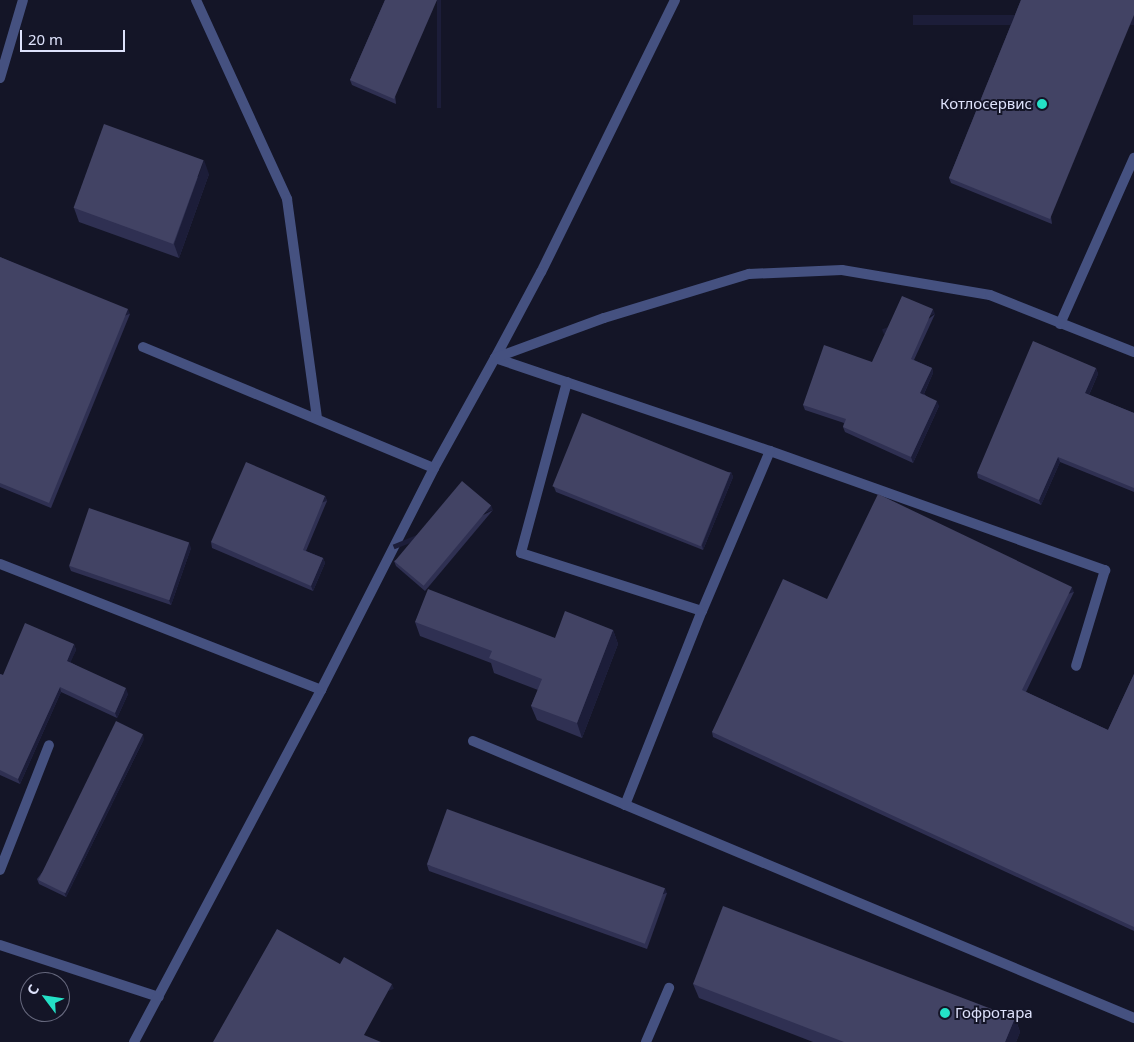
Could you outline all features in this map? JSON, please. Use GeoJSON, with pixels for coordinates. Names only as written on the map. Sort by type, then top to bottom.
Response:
{"type":"FeatureCollection","features":[{"type":"Feature","properties":{"kind":"street"},"geometry":{"type":"LineString","coordinates":[[0,78],[23,0]]}},
{"type":"Feature","properties":{"kind":"street"},"geometry":{"type":"LineString","coordinates":[[196,0],[287,199],[317,418]]}},
{"type":"Feature","properties":{"kind":"street"},"geometry":{"type":"LineString","coordinates":[[134,1042],[321,690],[434,468],[550,255],[674,0]]}},
{"type":"Feature","properties":{"kind":"street"},"geometry":{"type":"LineString","coordinates":[[1060,324],[1134,158]]}},
{"type":"Feature","properties":{"kind":"street"},"geometry":{"type":"LineString","coordinates":[[495,358],[604,318],[749,274],[842,270],[990,295],[1134,352]]}},
{"type":"Feature","properties":{"kind":"street"},"geometry":{"type":"LineString","coordinates":[[143,347],[434,468]]}},
{"type":"Feature","properties":{"kind":"street"},"geometry":{"type":"LineString","coordinates":[[495,358],[770,451],[1105,570],[1076,666]]}},
{"type":"Feature","properties":{"kind":"street"},"geometry":{"type":"LineString","coordinates":[[566,382],[521,553],[702,611]]}},
{"type":"Feature","properties":{"kind":"street"},"geometry":{"type":"LineString","coordinates":[[625,805],[702,611],[770,451]]}},
{"type":"Feature","properties":{"kind":"street"},"geometry":{"type":"LineString","coordinates":[[0,564],[321,690]]}},
{"type":"Feature","properties":{"kind":"street"},"geometry":{"type":"LineString","coordinates":[[473,741],[1134,1018]]}},
{"type":"Feature","properties":{"kind":"street"},"geometry":{"type":"LineString","coordinates":[[0,870],[49,745]]}},
{"type":"Feature","properties":{"kind":"street"},"geometry":{"type":"LineString","coordinates":[[0,944],[159,997]]}},
{"type":"Feature","properties":{"kind":"street"},"geometry":{"type":"LineString","coordinates":[[646,1042],[670,988]]}},
{"type":"Feature","properties":{"kind":"building"},"geometry":{"type":"Polygon","coordinates":[[[385,0],[437,0],[394,99],[350,80],[385,0]]]}},
{"type":"Feature","properties":{"kind":"building","name":"Котлосервис"},"geometry":{"type":"Polygon","coordinates":[[[1021,0],[1134,0],[1134,15],[1050,219],[949,178],[1021,0]]]}},
{"type":"Feature","properties":{"kind":"building"},"geometry":{"type":"Polygon","coordinates":[[[104,124],[204,160],[173,244],[74,208],[104,124]]]}},
{"type":"Feature","properties":{"kind":"building"},"geometry":{"type":"Polygon","coordinates":[[[0,257],[128,309],[49,503],[0,483],[0,257]]]}},
{"type":"Feature","properties":{"kind":"building"},"geometry":{"type":"Polygon","coordinates":[[[902,296],[933,309],[911,359],[932,368],[920,393],[937,401],[911,457],[843,427],[846,419],[803,405],[824,345],[872,362],[902,296]]]}},
{"type":"Feature","properties":{"kind":"building"},"geometry":{"type":"Polygon","coordinates":[[[1033,341],[1096,368],[1085,393],[1134,413],[1134,488],[1058,457],[1039,500],[977,473],[1033,341]]]}},
{"type":"Feature","properties":{"kind":"building"},"geometry":{"type":"Polygon","coordinates":[[[582,413],[730,473],[701,546],[552,486],[582,413]]]}},
{"type":"Feature","properties":{"kind":"building"},"geometry":{"type":"Polygon","coordinates":[[[246,462],[325,496],[303,550],[323,558],[311,586],[211,542],[246,462]]]}},
{"type":"Feature","properties":{"kind":"building"},"geometry":{"type":"Polygon","coordinates":[[[462,481],[491,505],[424,586],[395,561],[462,481]]]}},
{"type":"Feature","properties":{"kind":"building"},"geometry":{"type":"Polygon","coordinates":[[[878,494],[1072,587],[1022,690],[1108,730],[1134,674],[1134,927],[712,732],[783,579],[827,599],[878,494]]]}},
{"type":"Feature","properties":{"kind":"building"},"geometry":{"type":"Polygon","coordinates":[[[89,508],[189,543],[169,600],[69,566],[89,508]]]}},
{"type":"Feature","properties":{"kind":"building"},"geometry":{"type":"Polygon","coordinates":[[[428,589],[555,638],[565,611],[613,630],[577,723],[531,706],[542,679],[489,658],[492,651],[415,622],[428,589]]]}},
{"type":"Feature","properties":{"kind":"building"},"geometry":{"type":"Polygon","coordinates":[[[25,623],[74,644],[67,661],[126,688],[115,713],[60,687],[18,779],[0,770],[0,674],[3,675],[25,623]]]}},
{"type":"Feature","properties":{"kind":"building"},"geometry":{"type":"Polygon","coordinates":[[[116,721],[143,734],[65,893],[38,880],[116,721]]]}},
{"type":"Feature","properties":{"kind":"building"},"geometry":{"type":"Polygon","coordinates":[[[447,809],[665,888],[645,944],[427,864],[447,809]]]}},
{"type":"Feature","properties":{"kind":"building"},"geometry":{"type":"Polygon","coordinates":[[[723,906],[1015,1018],[1005,1042],[844,1042],[693,984],[723,906]]]}},
{"type":"Feature","properties":{"kind":"building"},"geometry":{"type":"Polygon","coordinates":[[[277,929],[340,964],[344,957],[392,984],[364,1035],[381,1042],[213,1042],[277,929]]]}},
{"type":"Feature","properties":{"kind":"place","name":"Котлосервис"},"geometry":{"type":"Point","coordinates":[1042,104]}},
{"type":"Feature","properties":{"kind":"place","name":"Гофротара"},"geometry":{"type":"Point","coordinates":[945,1013]}}]}
